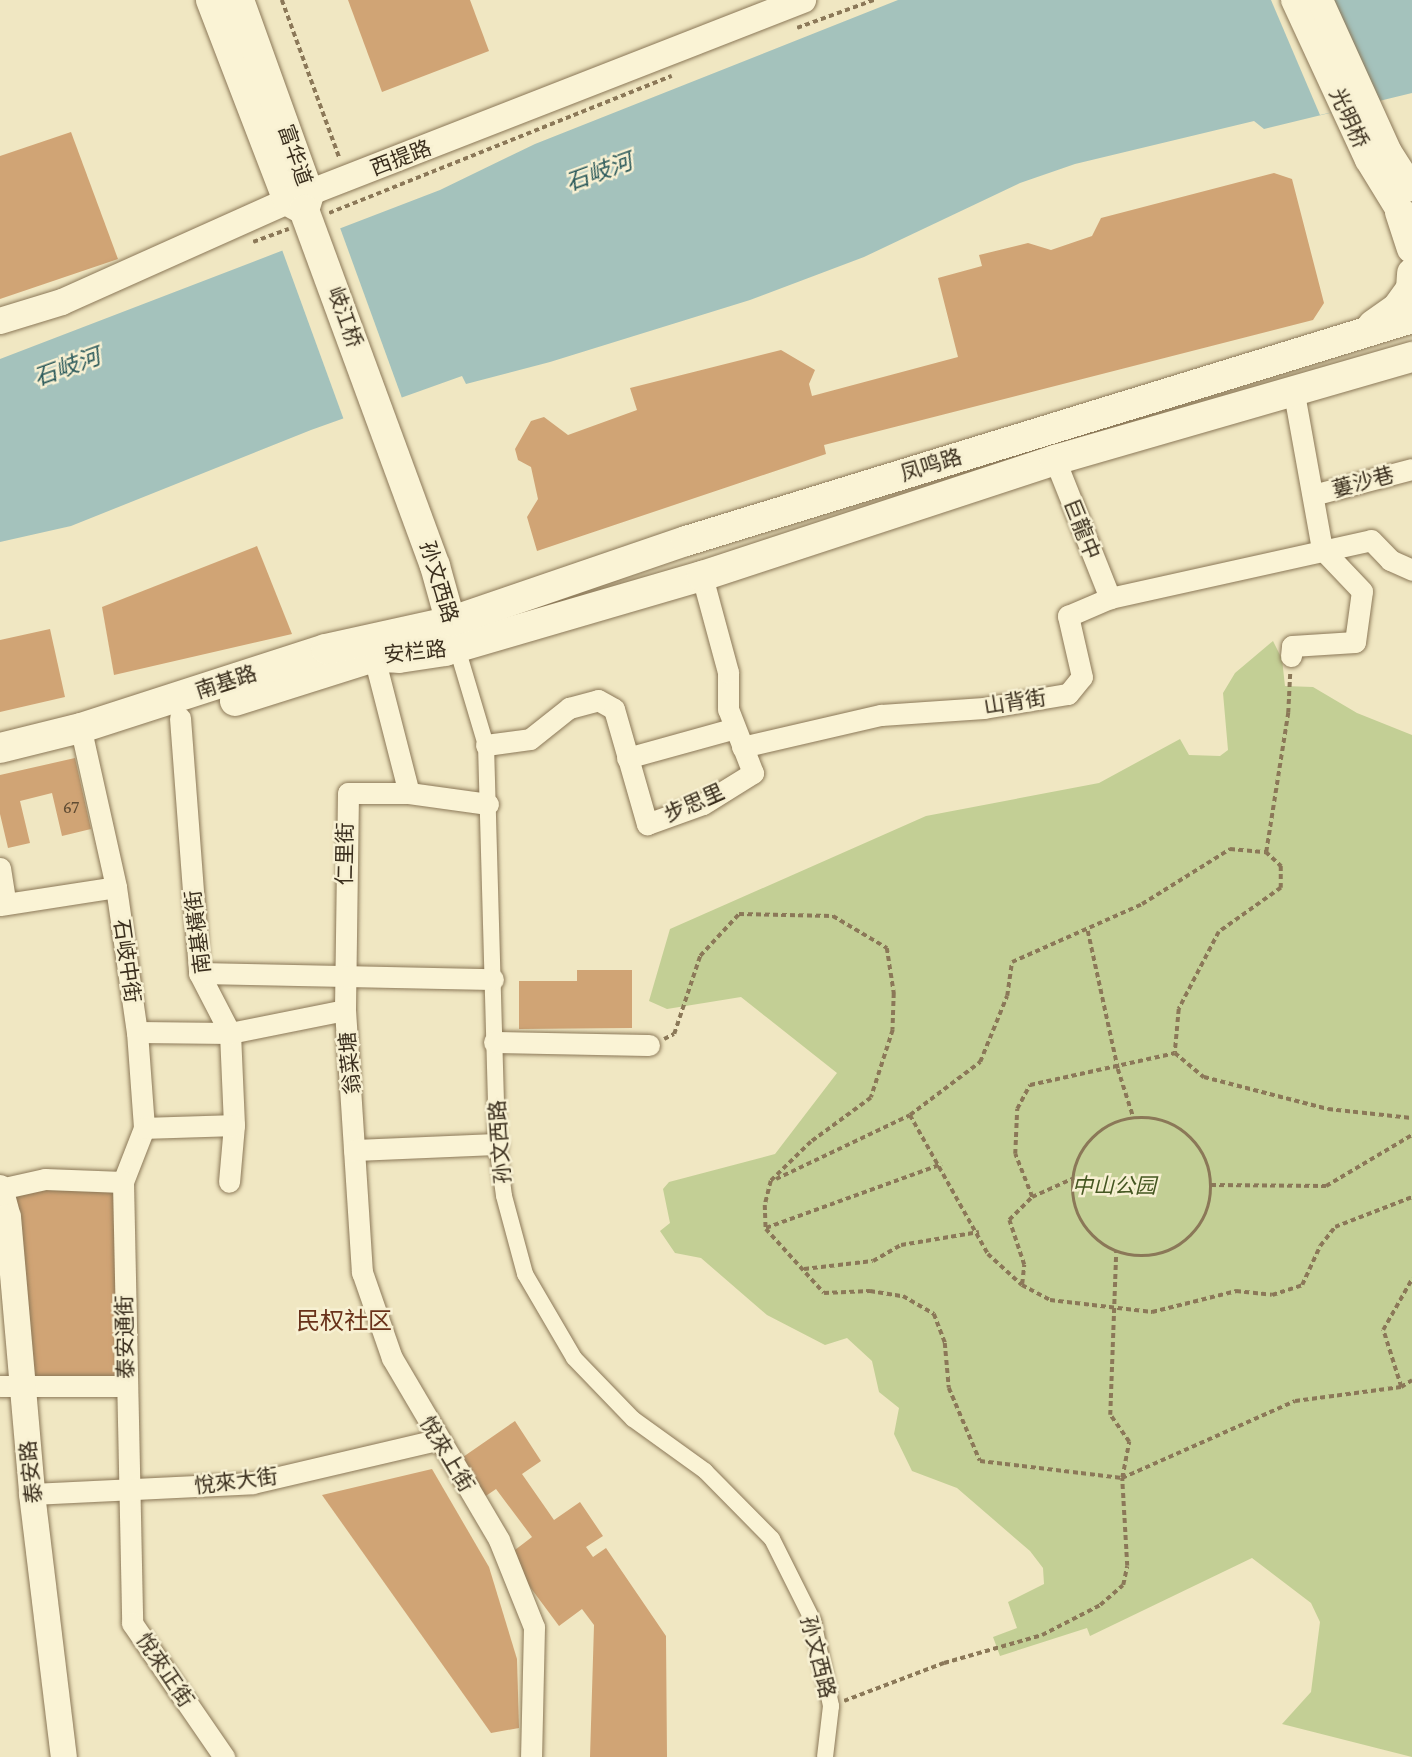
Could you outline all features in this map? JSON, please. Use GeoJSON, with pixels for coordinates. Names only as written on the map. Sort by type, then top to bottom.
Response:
{"type":"FeatureCollection","features":[{"type":"Feature","properties":{"kind":"main road","name":"富华道"},"geometry":{"type":"LineString","coordinates":[[211,0],[304,210]]}},
{"type":"Feature","properties":{"kind":"main road","name":"富华道"},"geometry":{"type":"LineString","coordinates":[[239,0],[304,210]]}},
{"type":"Feature","properties":{"kind":"main road","name":"岐江桥"},"geometry":{"type":"LineString","coordinates":[[304,210],[385,426]]}},
{"type":"Feature","properties":{"kind":"main road"},"geometry":{"type":"LineString","coordinates":[[1408,210],[1412,248]]}},
{"type":"Feature","properties":{"kind":"main road"},"geometry":{"type":"LineString","coordinates":[[1332,346],[1396,308],[1411,289],[1412,273]]}},
{"type":"Feature","properties":{"kind":"main road","name":"凤鸣路"},"geometry":{"type":"LineString","coordinates":[[455,635],[852,488],[1332,346],[1412,318]]}},
{"type":"Feature","properties":{"kind":"main road","name":"凤鸣路"},"geometry":{"type":"LineString","coordinates":[[455,635],[702,576],[1055,460],[1294,393],[1412,356]]}},
{"type":"Feature","properties":{"kind":"main road","name":"孙文西路"},"geometry":{"type":"LineString","coordinates":[[385,426],[455,635]]}},
{"type":"Feature","properties":{"kind":"main road","name":"安栏路"},"geometry":{"type":"LineString","coordinates":[[373,657],[399,659],[455,635]]}},
{"type":"Feature","properties":{"kind":"main road","name":"南基路"},"geometry":{"type":"LineString","coordinates":[[0,748],[81,728],[326,649],[455,635]]}},
{"type":"Feature","properties":{"kind":"main road","name":"南基路"},"geometry":{"type":"LineString","coordinates":[[0,758],[180,718],[373,657]]}},
{"type":"Feature","properties":{"kind":"street","name":"西提路"},"geometry":{"type":"LineString","coordinates":[[0,321],[62,302],[304,210],[347,179],[803,0]]}},
{"type":"Feature","properties":{"kind":"street","name":"光明桥"},"geometry":{"type":"LineString","coordinates":[[1294,0],[1408,210]]}},
{"type":"Feature","properties":{"kind":"street","name":"光明桥"},"geometry":{"type":"LineString","coordinates":[[1321,0],[1379,156]]}},
{"type":"Feature","properties":{"kind":"street"},"geometry":{"type":"LineString","coordinates":[[1291,656],[1292,646],[1355,642],[1359,631],[1362,591],[1322,549],[1294,393]]}},
{"type":"Feature","properties":{"kind":"street","name":"巨龍中"},"geometry":{"type":"LineString","coordinates":[[1055,460],[1110,598]]}},
{"type":"Feature","properties":{"kind":"street","name":"蔞沙巷"},"geometry":{"type":"LineString","coordinates":[[1314,495],[1412,469]]}},
{"type":"Feature","properties":{"kind":"street","name":"山背街"},"geometry":{"type":"LineString","coordinates":[[739,738],[881,715],[984,708],[1068,694],[1082,677],[1068,616],[1110,598],[1371,540],[1390,560],[1412,570]]}},
{"type":"Feature","properties":{"kind":"street","name":"步思里"},"geometry":{"type":"LineString","coordinates":[[486,745],[530,739],[569,708],[598,700],[614,709],[647,824],[703,804],[753,773],[728,709],[728,672],[702,576]]}},
{"type":"Feature","properties":{"kind":"street","name":"孙文西路"},"geometry":{"type":"LineString","coordinates":[[455,635],[486,745],[498,1144],[504,1196],[525,1275],[574,1358],[633,1419],[705,1471],[772,1539],[813,1621],[831,1706],[825,1757]]}},
{"type":"Feature","properties":{"kind":"street"},"geometry":{"type":"LineString","coordinates":[[373,657],[409,793]]}},
{"type":"Feature","properties":{"kind":"street","name":"南基橫街"},"geometry":{"type":"LineString","coordinates":[[180,718],[199,973],[230,1033],[234,1125],[229,1182]]}},
{"type":"Feature","properties":{"kind":"street"},"geometry":{"type":"LineString","coordinates":[[627,758],[739,738]]}},
{"type":"Feature","properties":{"kind":"street","name":"石岐中街"},"geometry":{"type":"LineString","coordinates":[[83,739],[116,887],[137,1032],[144,1128],[123,1182]]}},
{"type":"Feature","properties":{"kind":"street","name":"仁里街"},"geometry":{"type":"LineString","coordinates":[[345,976],[348,793],[409,793],[488,804]]}},
{"type":"Feature","properties":{"kind":"street"},"geometry":{"type":"LineString","coordinates":[[0,868],[3,905],[116,887]]}},
{"type":"Feature","properties":{"kind":"street"},"geometry":{"type":"LineString","coordinates":[[199,973],[493,979]]}},
{"type":"Feature","properties":{"kind":"street","name":"翁菜塘"},"geometry":{"type":"LineString","coordinates":[[345,976],[354,1150]]}},
{"type":"Feature","properties":{"kind":"street"},"geometry":{"type":"LineString","coordinates":[[137,1032],[230,1033],[345,1010]]}},
{"type":"Feature","properties":{"kind":"street"},"geometry":{"type":"LineString","coordinates":[[494,1042],[649,1045]]}},
{"type":"Feature","properties":{"kind":"street"},"geometry":{"type":"LineString","coordinates":[[144,1128],[234,1125]]}},
{"type":"Feature","properties":{"kind":"street"},"geometry":{"type":"LineString","coordinates":[[354,1150],[498,1144]]}},
{"type":"Feature","properties":{"kind":"street","name":"悅來上街"},"geometry":{"type":"LineString","coordinates":[[354,1150],[362,1272],[392,1359],[437,1440],[499,1540],[534,1627],[531,1757]]}},
{"type":"Feature","properties":{"kind":"street"},"geometry":{"type":"LineString","coordinates":[[0,1189],[45,1179],[123,1182]]}},
{"type":"Feature","properties":{"kind":"street","name":"泰安通街"},"geometry":{"type":"LineString","coordinates":[[123,1182],[126,1386],[131,1491]]}},
{"type":"Feature","properties":{"kind":"street","name":"泰安路"},"geometry":{"type":"LineString","coordinates":[[0,1189],[8,1217],[11,1385],[32,1494],[64,1757]]}},
{"type":"Feature","properties":{"kind":"street"},"geometry":{"type":"LineString","coordinates":[[11,1385],[126,1386]]}},
{"type":"Feature","properties":{"kind":"street","name":"悅來大街"},"geometry":{"type":"LineString","coordinates":[[32,1494],[253,1483],[437,1440]]}},
{"type":"Feature","properties":{"kind":"street","name":"悅來正街"},"geometry":{"type":"LineString","coordinates":[[131,1491],[132,1623],[224,1757]]}},
{"type":"Feature","properties":{"kind":"path"},"geometry":{"type":"LineString","coordinates":[[282,0],[347,179]]}},
{"type":"Feature","properties":{"kind":"path"},"geometry":{"type":"LineString","coordinates":[[783,33],[874,0]]}},
{"type":"Feature","properties":{"kind":"path"},"geometry":{"type":"LineString","coordinates":[[304,210],[497,150],[682,72]]}},
{"type":"Feature","properties":{"kind":"path"},"geometry":{"type":"LineString","coordinates":[[1266,852],[1288,713],[1291,656]]}},
{"type":"Feature","properties":{"kind":"path"},"geometry":{"type":"LineString","coordinates":[[771,1181],[911,1115],[980,1062],[1007,996],[1012,962],[1142,904],[1230,849],[1266,852],[1281,866],[1281,888],[1219,932],[1179,1009],[1175,1053]]}},
{"type":"Feature","properties":{"kind":"path"},"geometry":{"type":"LineString","coordinates":[[649,1045],[674,1034],[700,956],[739,914],[834,916],[887,948],[894,993],[893,1030],[871,1098],[811,1142],[771,1181],[765,1205],[766,1229],[824,1293],[870,1291],[903,1296],[934,1314],[945,1343],[949,1388],[980,1461],[1122,1478],[1296,1401],[1401,1387],[1412,1380]]}},
{"type":"Feature","properties":{"kind":"path"},"geometry":{"type":"LineString","coordinates":[[1088,930],[1118,1069],[1134,1119]]}},
{"type":"Feature","properties":{"kind":"path"},"geometry":{"type":"LineString","coordinates":[[1032,1197],[1015,1154],[1017,1109],[1030,1085],[1068,1074],[1118,1069],[1175,1053]]}},
{"type":"Feature","properties":{"kind":"path"},"geometry":{"type":"LineString","coordinates":[[1175,1053],[1203,1077],[1328,1109],[1412,1118]]}},
{"type":"Feature","properties":{"kind":"path"},"geometry":{"type":"LineString","coordinates":[[911,1115],[942,1164],[988,1254],[1021,1285],[1050,1300],[1152,1312],[1236,1291],[1272,1295],[1303,1285],[1320,1246],[1335,1227],[1412,1197]]}},
{"type":"Feature","properties":{"kind":"path"},"geometry":{"type":"LineString","coordinates":[[1134,1119],[1157,1120],[1178,1128],[1195,1143],[1207,1163],[1211,1185],[1208,1208],[1198,1228],[1182,1244],[1162,1254],[1139,1257],[1116,1252],[1097,1240],[1083,1222],[1074,1200],[1074,1178],[1081,1156],[1094,1138],[1113,1125],[1134,1119]]}},
{"type":"Feature","properties":{"kind":"path"},"geometry":{"type":"LineString","coordinates":[[1211,1185],[1326,1186],[1412,1135]]}},
{"type":"Feature","properties":{"kind":"path"},"geometry":{"type":"LineString","coordinates":[[766,1229],[942,1164]]}},
{"type":"Feature","properties":{"kind":"path"},"geometry":{"type":"LineString","coordinates":[[1021,1285],[1024,1265],[1009,1220],[1032,1197],[1074,1178]]}},
{"type":"Feature","properties":{"kind":"path"},"geometry":{"type":"LineString","coordinates":[[804,1269],[873,1261],[901,1245],[979,1232]]}},
{"type":"Feature","properties":{"kind":"path"},"geometry":{"type":"LineString","coordinates":[[831,1706],[944,1663],[1042,1635],[1100,1605],[1124,1585],[1127,1566],[1122,1478],[1129,1442],[1110,1416],[1116,1252]]}},
{"type":"Feature","properties":{"kind":"path"},"geometry":{"type":"LineString","coordinates":[[1401,1387],[1383,1330],[1412,1279]]}},
{"type":"Feature","properties":{"kind":"green space","name":"中山公园"},"geometry":{"type":"Polygon","coordinates":[[[1273,641],[1282,659],[1285,686],[1313,687],[1357,713],[1412,735],[1412,1757],[1282,1724],[1311,1692],[1320,1622],[1311,1603],[1252,1558],[1090,1636],[1087,1628],[1000,1656],[993,1637],[1017,1628],[1008,1602],[1044,1584],[1043,1568],[1030,1551],[957,1488],[912,1471],[894,1434],[899,1408],[879,1392],[872,1361],[847,1338],[825,1345],[767,1315],[701,1258],[675,1253],[660,1231],[670,1223],[663,1189],[669,1182],[775,1154],[837,1073],[741,997],[667,1009],[649,1001],[670,929],[926,816],[1099,783],[1180,739],[1189,755],[1220,756],[1228,750],[1223,693],[1235,673],[1273,641]]]}},
{"type":"Feature","properties":{"kind":"water","name":"石岐河"},"geometry":{"type":"Polygon","coordinates":[[[898,0],[1412,0],[1412,93],[1264,129],[1254,121],[1075,164],[1020,183],[864,257],[750,300],[550,362],[466,384],[462,376],[311,430],[71,526],[0,542],[0,359],[440,190],[535,144],[898,0]]]}},
{"type":"Feature","properties":{"kind":"pier"},"geometry":{"type":"Polygon","coordinates":[[[1271,0],[1330,0],[1376,102],[1320,115],[1271,0]]]}},
{"type":"Feature","properties":{"kind":"pier"},"geometry":{"type":"Polygon","coordinates":[[[339,225],[403,401],[345,422],[281,246],[339,225]]]}},
{"type":"Feature","properties":{"kind":"building"},"geometry":{"type":"Polygon","coordinates":[[[348,0],[470,0],[489,51],[382,92],[348,0]]]}},
{"type":"Feature","properties":{"kind":"building"},"geometry":{"type":"Polygon","coordinates":[[[71,132],[118,259],[0,299],[0,156],[71,132]]]}},
{"type":"Feature","properties":{"kind":"building"},"geometry":{"type":"Polygon","coordinates":[[[1274,173],[1292,179],[1324,303],[1313,320],[824,445],[826,454],[537,551],[527,517],[538,499],[531,467],[518,460],[515,449],[531,421],[544,417],[568,435],[637,410],[630,388],[781,350],[815,370],[809,384],[812,396],[958,357],[938,278],[982,266],[979,255],[1028,243],[1051,250],[1092,236],[1101,218],[1274,173]]]}},
{"type":"Feature","properties":{"kind":"building"},"geometry":{"type":"Polygon","coordinates":[[[257,546],[292,634],[114,675],[102,607],[257,546]]]}},
{"type":"Feature","properties":{"kind":"building"},"geometry":{"type":"Polygon","coordinates":[[[50,629],[65,697],[0,712],[0,640],[50,629]]]}},
{"type":"Feature","properties":{"kind":"building"},"geometry":{"type":"Polygon","coordinates":[[[75,758],[91,829],[62,836],[52,793],[20,801],[30,843],[8,848],[0,814],[0,775],[75,758]]]}},
{"type":"Feature","properties":{"kind":"building"},"geometry":{"type":"Polygon","coordinates":[[[577,970],[632,970],[632,1028],[519,1029],[519,981],[577,981],[577,970]]]}},
{"type":"Feature","properties":{"kind":"building"},"geometry":{"type":"Polygon","coordinates":[[[60,1187],[114,1191],[118,1378],[35,1376],[12,1195],[60,1187]]]}},
{"type":"Feature","properties":{"kind":"building"},"geometry":{"type":"Polygon","coordinates":[[[515,1421],[541,1461],[522,1474],[554,1520],[580,1502],[603,1536],[586,1547],[593,1557],[606,1548],[666,1636],[667,1757],[590,1757],[594,1625],[582,1609],[559,1626],[507,1556],[532,1537],[496,1489],[477,1502],[450,1466],[515,1421]]]}},
{"type":"Feature","properties":{"kind":"building"},"geometry":{"type":"Polygon","coordinates":[[[432,1469],[489,1567],[517,1659],[519,1728],[491,1733],[322,1495],[432,1469]]]}},
{"type":"Feature","properties":{"kind":"district","name":"民权社区"},"geometry":{"type":"Point","coordinates":[344,1321]}}]}
